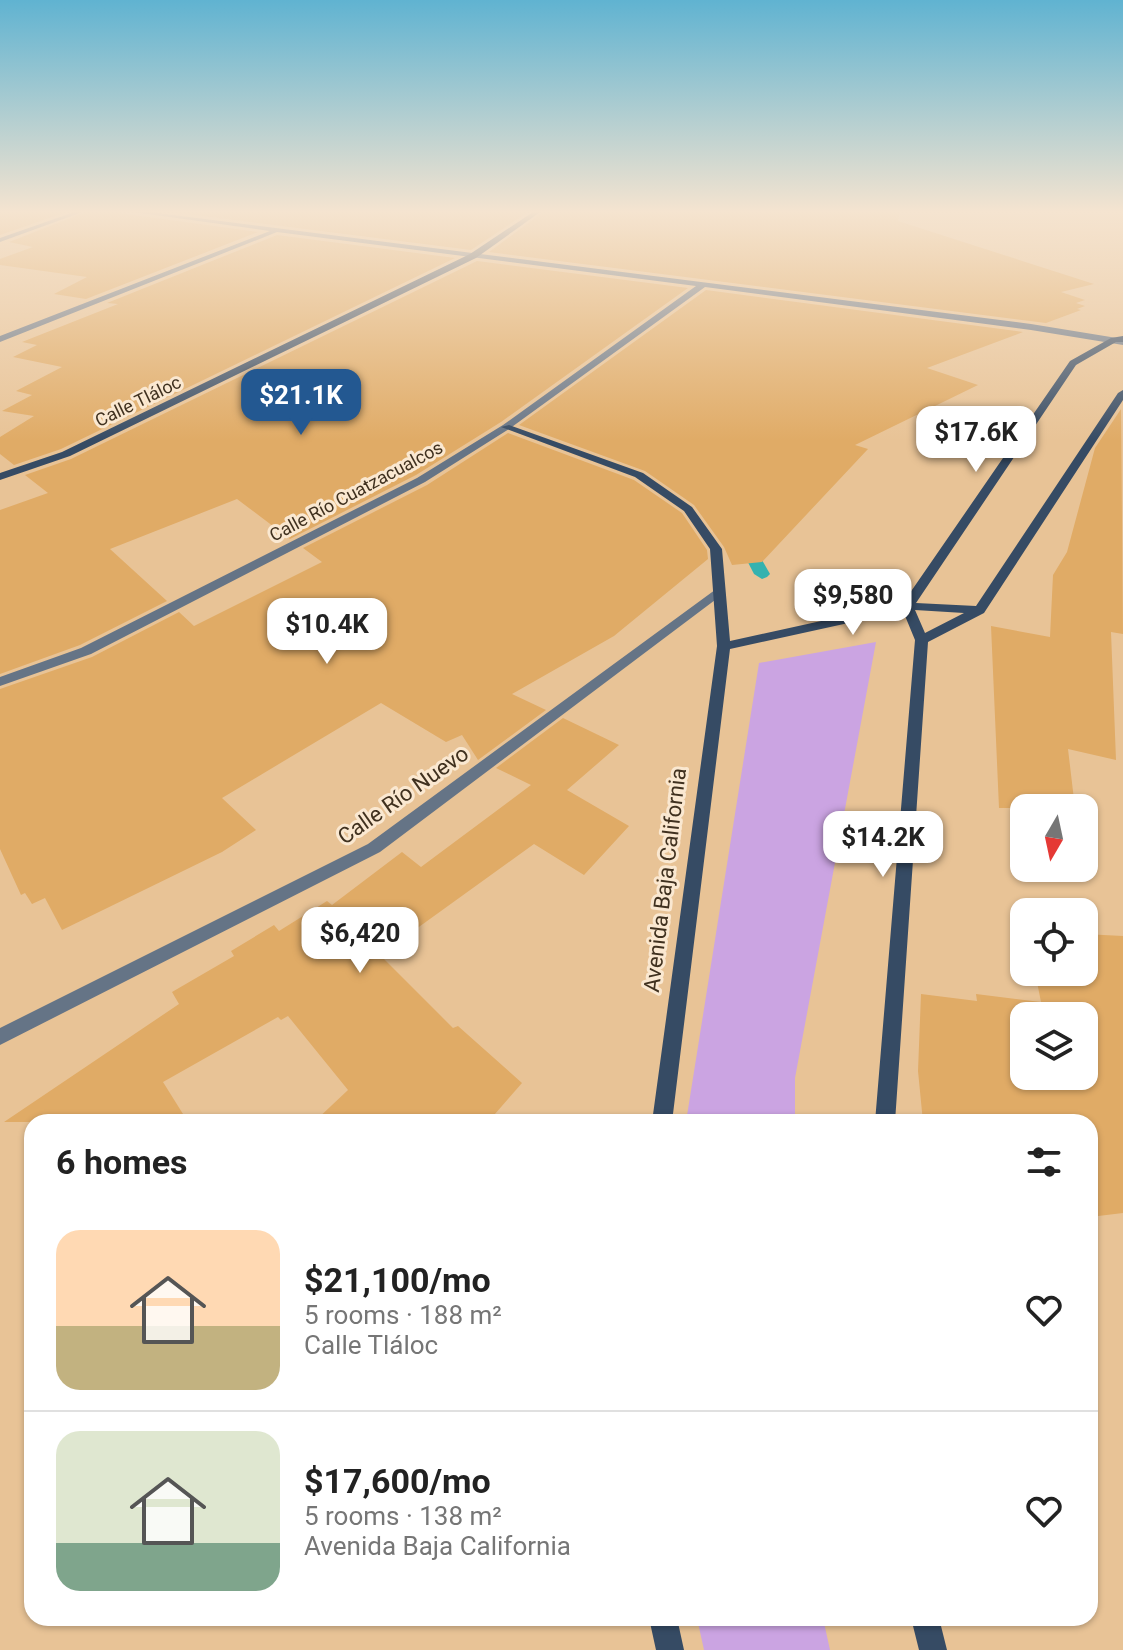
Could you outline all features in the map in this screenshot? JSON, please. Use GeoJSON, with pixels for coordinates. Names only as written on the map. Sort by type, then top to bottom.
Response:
{"type":"FeatureCollection","features":[{"type":"Feature","properties":{"kind":"street"},"geometry":{"type":"LineString","coordinates":[[0,339],[133,287]]}},
{"type":"Feature","properties":{"kind":"street","name":"Calle Tláloc"},"geometry":{"type":"LineString","coordinates":[[0,477],[66,454],[409,287]]}},
{"type":"Feature","properties":{"kind":"street","name":"Calle Río Cuatzacualcos"},"geometry":{"type":"LineString","coordinates":[[0,682],[100,644],[421,480],[506,427],[700,287]]}},
{"type":"Feature","properties":{"kind":"street"},"geometry":{"type":"LineString","coordinates":[[718,287],[1120,340]]}},
{"type":"Feature","properties":{"kind":"street"},"geometry":{"type":"LineString","coordinates":[[907,606],[1073,363],[1120,340]]}},
{"type":"Feature","properties":{"kind":"street"},"geometry":{"type":"LineString","coordinates":[[922,640],[980,610],[1123,393]]}},
{"type":"Feature","properties":{"kind":"street","name":"Avenida Baja California"},"geometry":{"type":"LineString","coordinates":[[506,427],[639,475],[688,509],[716,549],[724,646],[663,1114]]}},
{"type":"Feature","properties":{"kind":"street","name":"Calle Río Nuevo"},"geometry":{"type":"LineString","coordinates":[[0,1037],[374,848],[719,591]]}},
{"type":"Feature","properties":{"kind":"street"},"geometry":{"type":"LineString","coordinates":[[886,1114],[922,640],[907,606]]}},
{"type":"Feature","properties":{"kind":"street"},"geometry":{"type":"LineString","coordinates":[[724,646],[907,606],[980,610]]}},
{"type":"Feature","properties":{"kind":"street"},"geometry":{"type":"LineString","coordinates":[[665,1626],[670,1650]]}},
{"type":"Feature","properties":{"kind":"street"},"geometry":{"type":"LineString","coordinates":[[927,1626],[933,1650]]}},
{"type":"Feature","properties":{"kind":"shaded area"},"geometry":{"type":"Polygon","coordinates":[[[876,642],[795,1078],[795,1114],[687,1114],[759,663],[876,642]]]}},
{"type":"Feature","properties":{"kind":"shaded area"},"geometry":{"type":"Polygon","coordinates":[[[699,1626],[825,1626],[830,1650],[704,1650],[699,1626]]]}},
{"type":"Feature","properties":{"kind":"building"},"geometry":{"type":"Polygon","coordinates":[[[68,287],[117,287],[86,299],[54,294],[68,287]]]}},
{"type":"Feature","properties":{"kind":"building"},"geometry":{"type":"Polygon","coordinates":[[[147,287],[395,287],[61,449],[14,465],[0,454],[0,437],[34,416],[2,411],[32,395],[16,391],[62,367],[13,357],[37,345],[22,342],[118,304],[107,303],[147,287]]]}},
{"type":"Feature","properties":{"kind":"building"},"geometry":{"type":"Polygon","coordinates":[[[424,287],[688,288],[501,422],[416,475],[290,539],[237,499],[110,549],[167,601],[80,645],[0,674],[0,510],[48,493],[25,475],[71,459],[424,287]]]}},
{"type":"Feature","properties":{"kind":"building"},"geometry":{"type":"Polygon","coordinates":[[[764,287],[1082,287],[1061,292],[1085,300],[1076,303],[1085,306],[1046,323],[764,287]]]}},
{"type":"Feature","properties":{"kind":"building"},"geometry":{"type":"Polygon","coordinates":[[[706,290],[1023,332],[927,368],[978,385],[855,445],[868,449],[762,562],[732,565],[724,547],[694,505],[645,471],[519,425],[706,290]]]}},
{"type":"Feature","properties":{"kind":"building"},"geometry":{"type":"Polygon","coordinates":[[[1121,409],[1123,634],[1111,632],[1116,760],[1068,749],[1073,794],[1010,794],[1010,808],[999,808],[991,626],[1050,637],[1053,575],[1067,552],[1095,448],[1121,409]]]}},
{"type":"Feature","properties":{"kind":"building"},"geometry":{"type":"Polygon","coordinates":[[[508,433],[634,480],[682,513],[707,550],[708,559],[614,636],[512,694],[546,710],[478,760],[462,735],[446,742],[381,703],[222,798],[256,830],[222,852],[62,930],[45,898],[32,904],[25,893],[21,895],[0,849],[0,689],[92,657],[179,612],[194,626],[322,562],[303,548],[427,485],[508,433]]]}},
{"type":"Feature","properties":{"kind":"building"},"geometry":{"type":"Polygon","coordinates":[[[563,718],[619,745],[567,790],[629,826],[584,875],[534,844],[380,955],[453,1028],[458,1026],[522,1083],[495,1114],[322,1114],[348,1090],[288,1016],[281,1020],[278,1017],[163,1082],[183,1114],[24,1114],[24,1122],[4,1122],[179,1004],[172,992],[234,956],[231,951],[274,925],[279,931],[327,901],[332,905],[402,852],[421,867],[531,785],[496,768],[563,718]]]}},
{"type":"Feature","properties":{"kind":"building"},"geometry":{"type":"Polygon","coordinates":[[[1098,935],[1123,936],[1123,1213],[1098,1216],[1098,1114],[922,1114],[918,1071],[921,994],[977,1001],[976,994],[1041,1002],[1038,986],[1098,986],[1098,935]]]}},
{"type":"Feature","properties":{"kind":"waterway"},"geometry":{"type":"LineString","coordinates":[[743,539],[762,574]]}}]}
